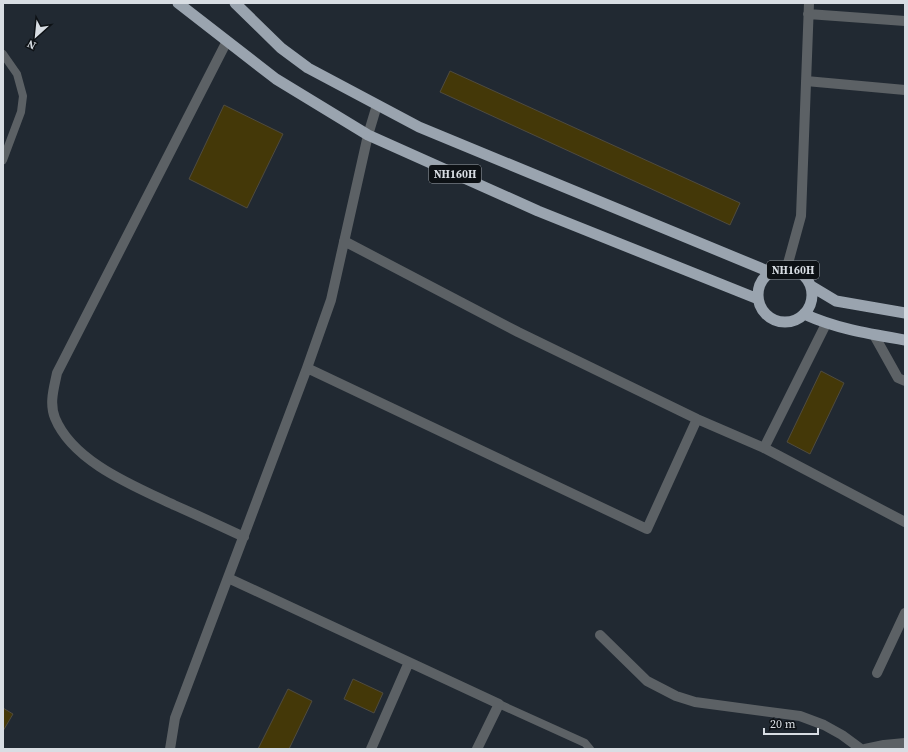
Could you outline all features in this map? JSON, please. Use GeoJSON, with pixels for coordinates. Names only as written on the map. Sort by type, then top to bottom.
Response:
{"type":"FeatureCollection","features":[{"type":"Feature","properties":{"kind":"highway","name":"NH160H"},"geometry":{"type":"LineString","coordinates":[[178,3],[276,79],[368,135],[538,211],[758,299],[760,284],[770,272],[787,267],[802,273],[811,286],[836,301],[905,313]]}},
{"type":"Feature","properties":{"kind":"highway","name":"NH160H"},"geometry":{"type":"LineString","coordinates":[[235,3],[281,48],[308,68],[419,127],[770,272]]}},
{"type":"Feature","properties":{"kind":"highway","name":"NH160H"},"geometry":{"type":"LineString","coordinates":[[804,314],[812,302],[811,286]]}},
{"type":"Feature","properties":{"kind":"highway"},"geometry":{"type":"LineString","coordinates":[[758,299],[764,312],[777,320],[791,321],[804,314],[826,324],[874,335],[905,340]]}},
{"type":"Feature","properties":{"kind":"street"},"geometry":{"type":"LineString","coordinates":[[787,267],[801,216],[809,3]]}},
{"type":"Feature","properties":{"kind":"street"},"geometry":{"type":"LineString","coordinates":[[808,14],[905,21]]}},
{"type":"Feature","properties":{"kind":"street"},"geometry":{"type":"LineString","coordinates":[[227,41],[57,373],[52,397],[55,417],[66,438],[89,459],[116,476],[244,537]]}},
{"type":"Feature","properties":{"kind":"street"},"geometry":{"type":"LineString","coordinates":[[806,81],[905,90]]}},
{"type":"Feature","properties":{"kind":"street"},"geometry":{"type":"LineString","coordinates":[[170,749],[175,718],[244,537],[331,300],[368,135],[378,105]]}},
{"type":"Feature","properties":{"kind":"street"},"geometry":{"type":"LineString","coordinates":[[344,241],[518,332],[697,419],[764,448],[905,522]]}},
{"type":"Feature","properties":{"kind":"street"},"geometry":{"type":"LineString","coordinates":[[764,448],[826,324]]}},
{"type":"Feature","properties":{"kind":"street"},"geometry":{"type":"LineString","coordinates":[[874,335],[898,378],[905,381]]}},
{"type":"Feature","properties":{"kind":"street"},"geometry":{"type":"LineString","coordinates":[[307,368],[647,529],[697,419]]}},
{"type":"Feature","properties":{"kind":"street"},"geometry":{"type":"LineString","coordinates":[[228,578],[499,704],[477,749]]}},
{"type":"Feature","properties":{"kind":"street"},"geometry":{"type":"LineString","coordinates":[[877,674],[905,613]]}},
{"type":"Feature","properties":{"kind":"street"},"geometry":{"type":"LineString","coordinates":[[600,635],[647,681],[676,696],[695,702],[800,716],[824,725],[842,735],[861,749]]}},
{"type":"Feature","properties":{"kind":"street"},"geometry":{"type":"LineString","coordinates":[[371,749],[409,662]]}},
{"type":"Feature","properties":{"kind":"street"},"geometry":{"type":"LineString","coordinates":[[865,749],[905,743]]}},
{"type":"Feature","properties":{"kind":"lane"},"geometry":{"type":"LineString","coordinates":[[3,54],[17,74],[23,96],[21,112],[3,160]]}},
{"type":"Feature","properties":{"kind":"lane"},"geometry":{"type":"LineString","coordinates":[[499,704],[585,743],[590,749]]}},
{"type":"Feature","properties":{"kind":"building"},"geometry":{"type":"Polygon","coordinates":[[[450,71],[740,203],[730,225],[440,92],[450,71]]]}},
{"type":"Feature","properties":{"kind":"building"},"geometry":{"type":"Polygon","coordinates":[[[224,105],[283,134],[247,208],[189,179],[224,105]]]}},
{"type":"Feature","properties":{"kind":"building"},"geometry":{"type":"Polygon","coordinates":[[[821,371],[844,383],[810,454],[787,442],[821,371]]]}},
{"type":"Feature","properties":{"kind":"building"},"geometry":{"type":"Polygon","coordinates":[[[353,679],[383,693],[374,713],[344,699],[353,679]]]}},
{"type":"Feature","properties":{"kind":"building"},"geometry":{"type":"Polygon","coordinates":[[[288,689],[312,701],[289,749],[258,749],[288,689]]]}},
{"type":"Feature","properties":{"kind":"building"},"geometry":{"type":"Polygon","coordinates":[[[3,708],[13,714],[3,731],[3,708]]]}}]}
